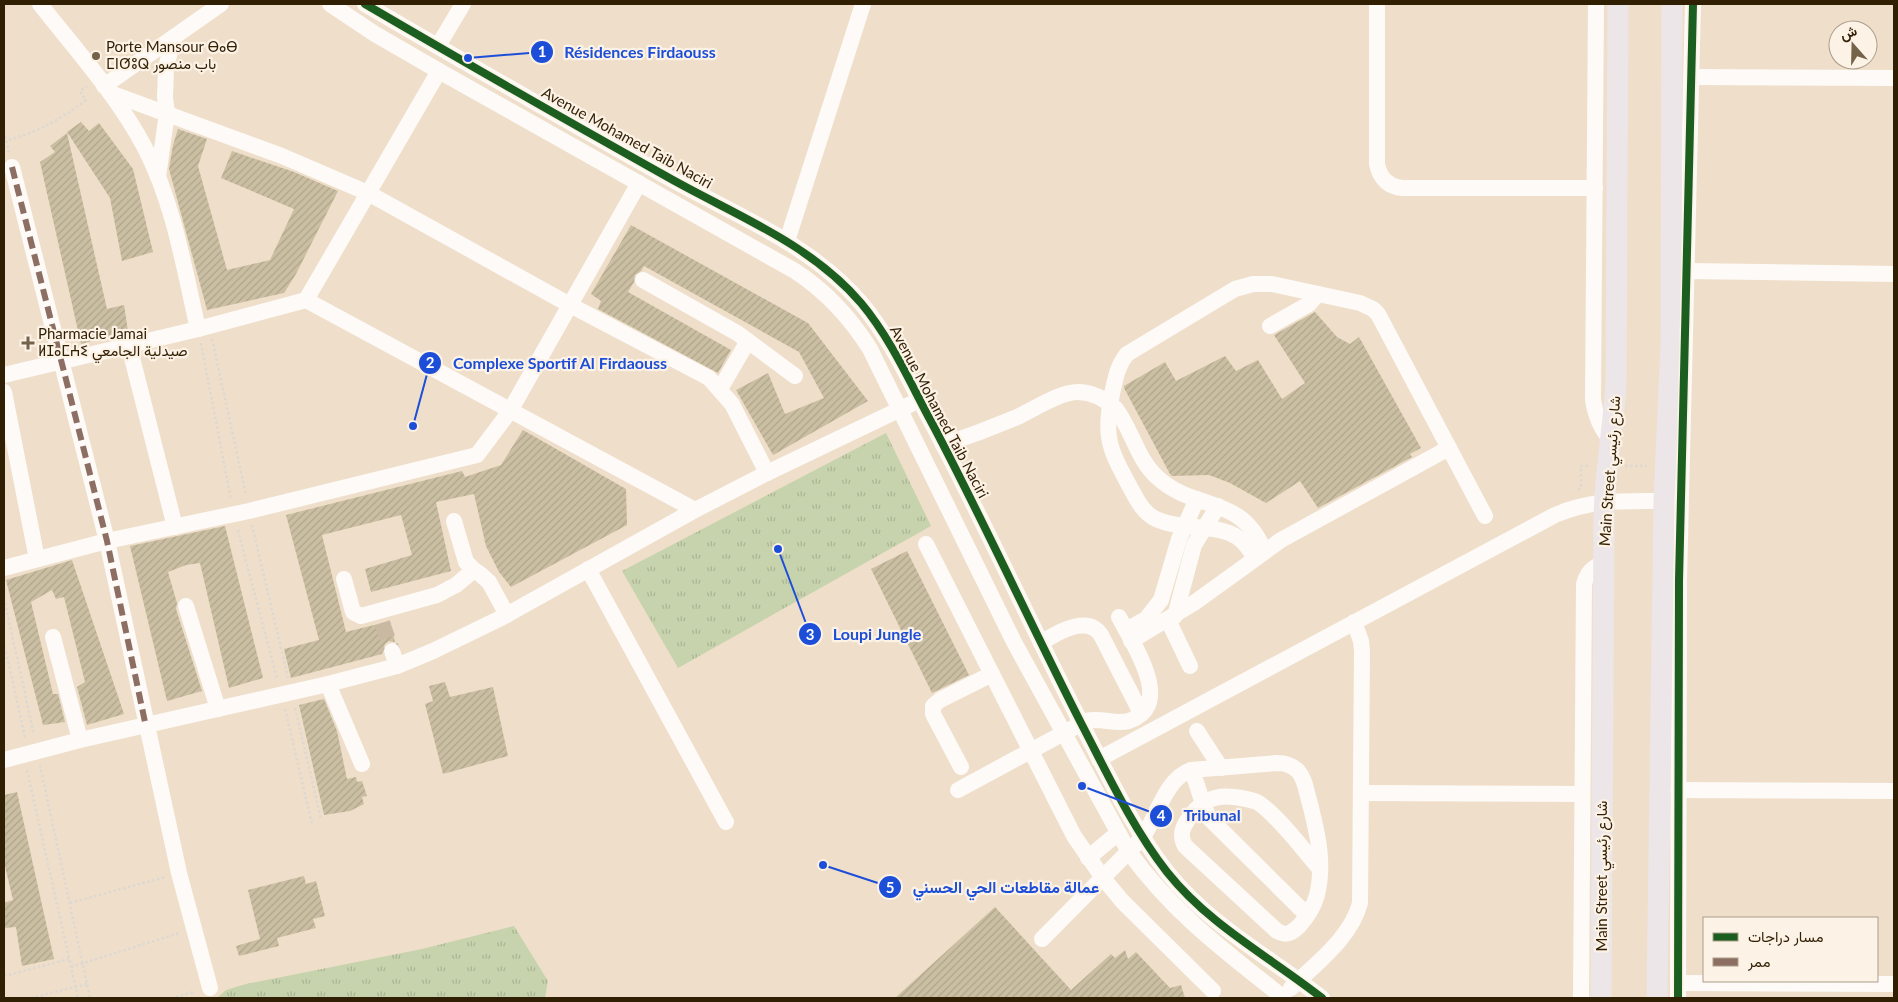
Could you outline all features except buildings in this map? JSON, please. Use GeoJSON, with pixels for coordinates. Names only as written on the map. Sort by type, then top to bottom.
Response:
{"type":"FeatureCollection","features":[{"type":"Feature","properties":{"kind":"main road","name":"Main Street شارع رئيسي"},"geometry":{"type":"LineString","coordinates":[[1601,998],[1604,501],[1611,440],[1616,356],[1618,4]]}},
{"type":"Feature","properties":{"kind":"main road"},"geometry":{"type":"LineString","coordinates":[[1657,998],[1664,501],[1671,344],[1672,4]]}},
{"type":"Feature","properties":{"kind":"street"},"geometry":{"type":"LineString","coordinates":[[40,4],[129,120],[145,148],[171,214],[204,328]]}},
{"type":"Feature","properties":{"kind":"street"},"geometry":{"type":"LineString","coordinates":[[107,90],[174,37],[221,4]]}},
{"type":"Feature","properties":{"kind":"street","name":"Avenue Mohamed Taib Naciri"},"geometry":{"type":"LineString","coordinates":[[330,4],[374,34],[795,271],[829,297],[858,330],[870,349],[1014,642],[1129,852],[1166,900],[1264,993],[1284,998]]}},
{"type":"Feature","properties":{"kind":"street","name":"Avenue Mohamed Taib Naciri"},"geometry":{"type":"LineString","coordinates":[[365,4],[666,177],[787,241],[828,270],[861,303],[887,340],[943,445],[1081,724],[1143,837],[1168,873],[1197,905],[1214,920],[1322,998]]}},
{"type":"Feature","properties":{"kind":"street"},"geometry":{"type":"LineString","coordinates":[[438,46],[462,4]]}},
{"type":"Feature","properties":{"kind":"street"},"geometry":{"type":"LineString","coordinates":[[787,241],[863,4]]}},
{"type":"Feature","properties":{"kind":"street"},"geometry":{"type":"LineString","coordinates":[[1378,4],[1377,164],[1378,171],[1385,182],[1404,188],[1595,188]]}},
{"type":"Feature","properties":{"kind":"street"},"geometry":{"type":"LineString","coordinates":[[1596,4],[1593,399],[1596,417],[1611,440]]}},
{"type":"Feature","properties":{"kind":"street"},"geometry":{"type":"LineString","coordinates":[[1692,4],[1692,77],[1679,571],[1678,991],[1894,984]]}},
{"type":"Feature","properties":{"kind":"street"},"geometry":{"type":"LineString","coordinates":[[158,178],[167,113],[165,74],[174,37]]}},
{"type":"Feature","properties":{"kind":"street"},"geometry":{"type":"LineString","coordinates":[[306,300],[439,71]]}},
{"type":"Feature","properties":{"kind":"street"},"geometry":{"type":"LineString","coordinates":[[1692,77],[1894,78]]}},
{"type":"Feature","properties":{"kind":"street"},"geometry":{"type":"LineString","coordinates":[[107,90],[282,156],[368,193],[570,305],[709,378],[720,388],[732,404],[767,473]]}},
{"type":"Feature","properties":{"kind":"street"},"geometry":{"type":"LineString","coordinates":[[12,167],[107,542],[179,873],[210,988]]}},
{"type":"Feature","properties":{"kind":"street"},"geometry":{"type":"LineString","coordinates":[[4,568],[107,542],[249,511],[472,457],[480,452],[510,411],[639,183]]}},
{"type":"Feature","properties":{"kind":"street"},"geometry":{"type":"LineString","coordinates":[[1687,271],[1894,274]]}},
{"type":"Feature","properties":{"kind":"street"},"geometry":{"type":"LineString","coordinates":[[643,280],[737,333],[795,376]]}},
{"type":"Feature","properties":{"kind":"street"},"geometry":{"type":"LineString","coordinates":[[1259,555],[1236,536],[1217,529],[1184,526],[1149,515],[1138,501],[1117,463],[1109,444],[1107,423],[1117,369],[1127,354],[1235,289],[1244,286],[1262,283],[1360,303],[1373,309],[1378,314],[1485,516]]}},
{"type":"Feature","properties":{"kind":"street"},"geometry":{"type":"LineString","coordinates":[[1270,326],[1305,306],[1318,294]]}},
{"type":"Feature","properties":{"kind":"street"},"geometry":{"type":"LineString","coordinates":[[4,375],[204,328],[306,300],[695,510]]}},
{"type":"Feature","properties":{"kind":"street"},"geometry":{"type":"LineString","coordinates":[[720,388],[748,342]]}},
{"type":"Feature","properties":{"kind":"street"},"geometry":{"type":"LineString","coordinates":[[129,346],[175,527]]}},
{"type":"Feature","properties":{"kind":"street"},"geometry":{"type":"LineString","coordinates":[[4,392],[37,559]]}},
{"type":"Feature","properties":{"kind":"street"},"geometry":{"type":"LineString","coordinates":[[943,445],[991,428],[1069,393],[1093,394],[1110,403],[1121,416],[1142,457],[1157,477],[1178,492],[1218,506],[1247,522],[1254,531],[1259,555]]}},
{"type":"Feature","properties":{"kind":"street"},"geometry":{"type":"LineString","coordinates":[[4,760],[80,740],[146,727],[328,684],[394,659],[459,639],[507,615],[695,510],[919,400]]}},
{"type":"Feature","properties":{"kind":"street"},"geometry":{"type":"LineString","coordinates":[[1125,630],[1172,618],[1259,555],[1299,530],[1449,448]]}},
{"type":"Feature","properties":{"kind":"street"},"geometry":{"type":"LineString","coordinates":[[1125,630],[1146,619],[1157,607],[1164,592],[1184,526],[1197,499]]}},
{"type":"Feature","properties":{"kind":"street"},"geometry":{"type":"LineString","coordinates":[[1099,759],[1555,514],[1569,508],[1604,501],[1664,501]]}},
{"type":"Feature","properties":{"kind":"street"},"geometry":{"type":"LineString","coordinates":[[1190,666],[1172,618],[1190,556],[1218,506]]}},
{"type":"Feature","properties":{"kind":"street"},"geometry":{"type":"LineString","coordinates":[[454,522],[466,562],[489,582],[507,615]]}},
{"type":"Feature","properties":{"kind":"street"},"geometry":{"type":"LineString","coordinates":[[926,544],[1062,814],[1088,858],[1122,901],[1213,991]]}},
{"type":"Feature","properties":{"kind":"street"},"geometry":{"type":"LineString","coordinates":[[1581,998],[1584,584],[1588,573],[1593,568],[1604,563]]}},
{"type":"Feature","properties":{"kind":"street"},"geometry":{"type":"LineString","coordinates":[[588,569],[726,822]]}},
{"type":"Feature","properties":{"kind":"street"},"geometry":{"type":"LineString","coordinates":[[344,579],[352,610],[356,615],[380,617],[437,595],[456,585],[474,570]]}},
{"type":"Feature","properties":{"kind":"street"},"geometry":{"type":"LineString","coordinates":[[186,606],[218,709]]}},
{"type":"Feature","properties":{"kind":"street"},"geometry":{"type":"LineString","coordinates":[[1284,998],[1299,980],[1342,937],[1358,913],[1362,891],[1362,651],[1361,641],[1354,622]]}},
{"type":"Feature","properties":{"kind":"street"},"geometry":{"type":"LineString","coordinates":[[1041,643],[1072,628],[1094,627],[1101,635],[1141,713]]}},
{"type":"Feature","properties":{"kind":"street"},"geometry":{"type":"LineString","coordinates":[[958,790],[1086,721],[1098,719],[1121,722],[1132,720],[1141,713],[1149,699],[1151,684],[1125,630]]}},
{"type":"Feature","properties":{"kind":"street"},"geometry":{"type":"LineString","coordinates":[[54,637],[80,740]]}},
{"type":"Feature","properties":{"kind":"street"},"geometry":{"type":"LineString","coordinates":[[961,767],[933,714],[933,706],[940,700],[992,674]]}},
{"type":"Feature","properties":{"kind":"street"},"geometry":{"type":"LineString","coordinates":[[328,684],[362,764]]}},
{"type":"Feature","properties":{"kind":"street"},"geometry":{"type":"LineString","coordinates":[[1197,731],[1220,768]]}},
{"type":"Feature","properties":{"kind":"street"},"geometry":{"type":"LineString","coordinates":[[1042,939],[1143,837],[1154,820],[1173,782],[1191,770],[1277,762],[1290,765],[1304,781],[1317,829],[1320,855],[1320,869],[1317,895],[1307,915],[1293,932],[1285,934],[1277,932],[1186,846],[1182,838],[1182,829],[1194,811],[1203,802],[1211,799],[1226,796],[1246,798],[1270,812],[1320,869]]}},
{"type":"Feature","properties":{"kind":"street"},"geometry":{"type":"LineString","coordinates":[[1191,770],[1199,786],[1210,819],[1307,915]]}},
{"type":"Feature","properties":{"kind":"street"},"geometry":{"type":"LineString","coordinates":[[1678,790],[1894,791]]}},
{"type":"Feature","properties":{"kind":"street"},"geometry":{"type":"LineString","coordinates":[[1361,793],[1582,794]]}},
{"type":"Feature","properties":{"kind":"street"},"geometry":{"type":"LineString","coordinates":[[1088,858],[1118,833]]}},
{"type":"Feature","properties":{"kind":"street"},"geometry":{"type":"LineString","coordinates":[[1264,993],[1284,970]]}},
{"type":"Feature","properties":{"kind":"path"},"geometry":{"type":"LineString","coordinates":[[4,131],[12,167]]}},
{"type":"Feature","properties":{"kind":"path"},"geometry":{"type":"LineString","coordinates":[[204,328],[249,511],[312,824]]}},
{"type":"Feature","properties":{"kind":"path"},"geometry":{"type":"LineString","coordinates":[[4,598],[69,959],[78,998]]}},
{"type":"Feature","properties":{"kind":"path"},"geometry":{"type":"LineString","coordinates":[[4,642],[25,736],[70,903],[90,998]]}},
{"type":"Feature","properties":{"kind":"path"},"geometry":{"type":"LineString","coordinates":[[286,693],[321,819]]}},
{"type":"Feature","properties":{"kind":"path"},"geometry":{"type":"LineString","coordinates":[[70,903],[179,873]]}},
{"type":"Feature","properties":{"kind":"path"},"geometry":{"type":"LineString","coordinates":[[71,967],[194,928]]}},
{"type":"Feature","properties":{"kind":"path"},"geometry":{"type":"LineString","coordinates":[[4,976],[69,959]]}},
{"type":"Feature","properties":{"kind":"path"},"geometry":{"type":"LineString","coordinates":[[32,998],[87,984]]}},
{"type":"Feature","properties":{"kind":"path"},"geometry":{"type":"LineString","coordinates":[[171,998],[210,988]]}},
{"type":"Feature","properties":{"kind":"green space"},"geometry":{"type":"Polygon","coordinates":[[[886,433],[931,526],[678,668],[622,571],[886,433]]]}},
{"type":"Feature","properties":{"kind":"green space"},"geometry":{"type":"Polygon","coordinates":[[[514,926],[548,981],[545,998],[217,998],[226,990],[246,984],[422,949],[514,926]]]}},
{"type":"Feature","properties":{"kind":"tunnel"},"geometry":{"type":"LineString","coordinates":[[382,623],[392,651]]}},
{"type":"Feature","properties":{"kind":"marked path"},"geometry":{"type":"LineString","coordinates":[[12,167],[107,541],[146,727]]}},
{"type":"Feature","properties":{"kind":"cycle path"},"geometry":{"type":"LineString","coordinates":[[365,4],[627,154],[794,246],[818,263],[861,303],[882,332],[900,363],[953,464],[1100,761],[1142,837],[1167,872],[1202,908],[1322,998]]}},
{"type":"Feature","properties":{"kind":"cycle path"},"geometry":{"type":"LineString","coordinates":[[1678,998],[1679,580],[1693,4]]}},
{"type":"Feature","properties":{"kind":"place","name":"Porte Mansour ⴱⴰⴱ ⵎⵏⵚⵓⵕ باب منصور"},"geometry":{"type":"Point","coordinates":[96,56]}},
{"type":"Feature","properties":{"kind":"place","name":"Résidences Firdaouss"},"geometry":{"type":"Point","coordinates":[468,58]}},
{"type":"Feature","properties":{"kind":"place","name":"Pharmacie Jamai ⵍⵊⴰⵎⵄⵉ صيدلية الجامعي"},"geometry":{"type":"Point","coordinates":[28,343]}},
{"type":"Feature","properties":{"kind":"place","name":"Complexe Sportif Al Firdaouss"},"geometry":{"type":"Point","coordinates":[413,426]}},
{"type":"Feature","properties":{"kind":"place","name":"Loupi Jungle"},"geometry":{"type":"Point","coordinates":[778,549]}},
{"type":"Feature","properties":{"kind":"place","name":"Tribunal"},"geometry":{"type":"Point","coordinates":[1082,786]}},
{"type":"Feature","properties":{"kind":"place","name":"عمالة مقاطعات الحي الحسني"},"geometry":{"type":"Point","coordinates":[823,865]}}]}
